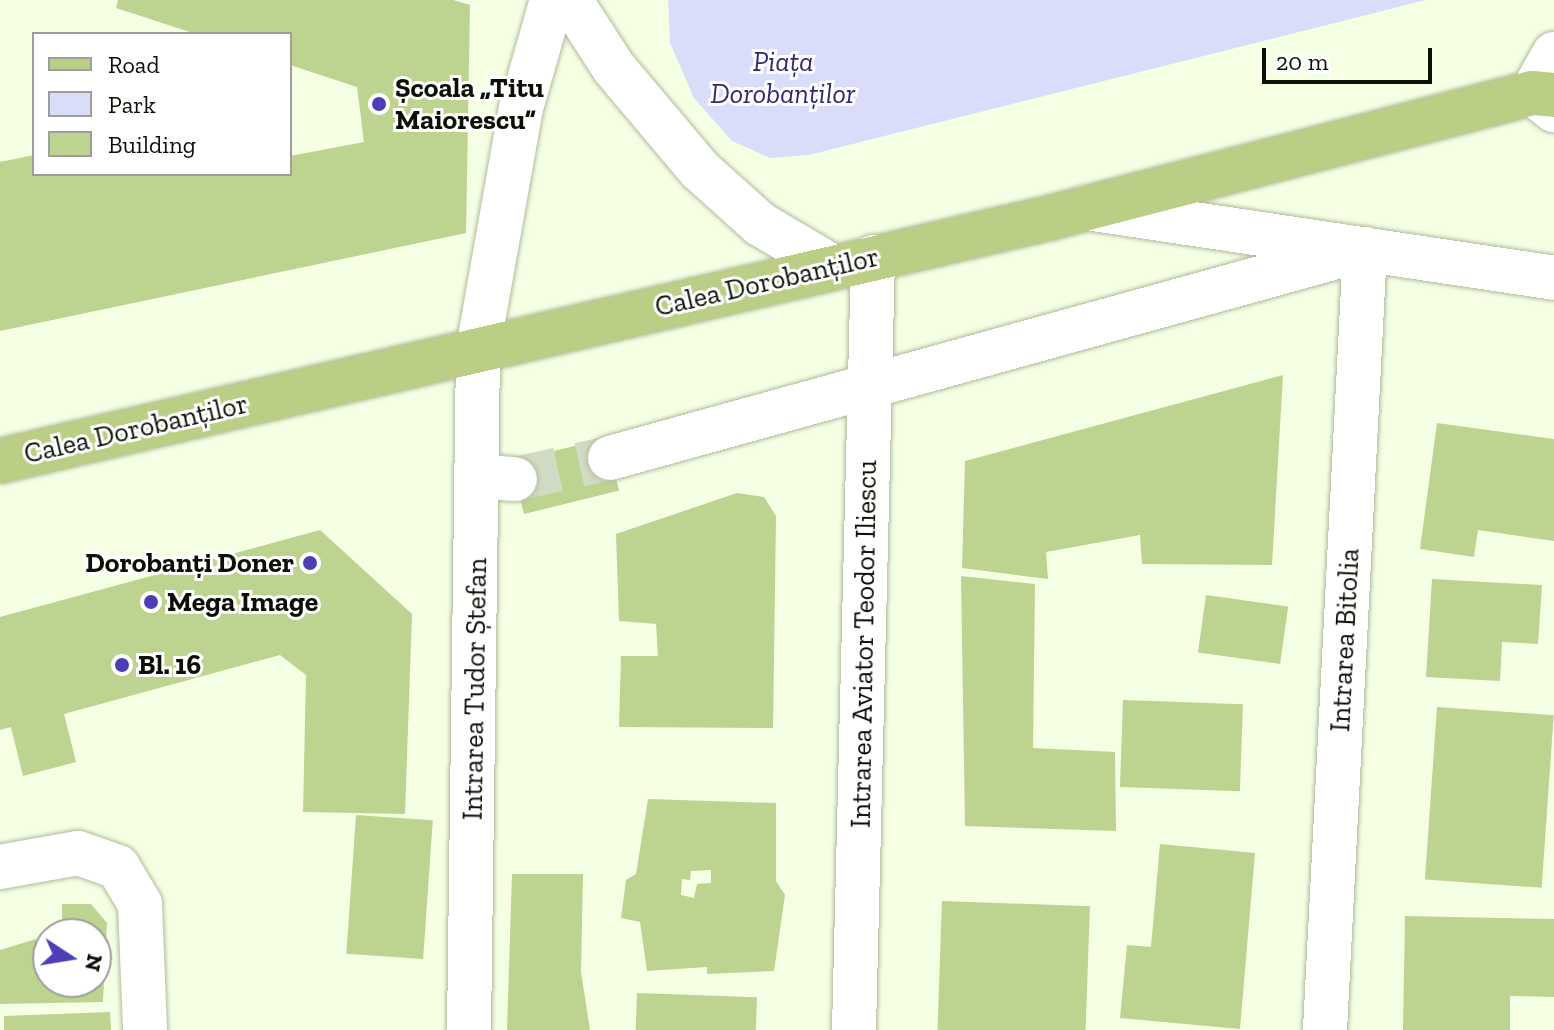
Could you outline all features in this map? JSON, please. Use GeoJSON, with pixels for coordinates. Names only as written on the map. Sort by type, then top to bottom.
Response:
{"type":"FeatureCollection","features":[{"type":"Feature","properties":{"kind":"main road","name":"Calea Dorobanților"},"geometry":{"type":"LineString","coordinates":[[0,461],[1087,208],[1549,93]]}},
{"type":"Feature","properties":{"kind":"street"},"geometry":{"type":"LineString","coordinates":[[478,349],[508,166],[552,0]]}},
{"type":"Feature","properties":{"kind":"street"},"geometry":{"type":"LineString","coordinates":[[570,0],[614,68],[700,170],[760,224],[853,262]]}},
{"type":"Feature","properties":{"kind":"street"},"geometry":{"type":"LineString","coordinates":[[1549,93],[1554,54]]}},
{"type":"Feature","properties":{"kind":"street"},"geometry":{"type":"LineString","coordinates":[[1087,208],[1554,278]]}},
{"type":"Feature","properties":{"kind":"street"},"geometry":{"type":"LineString","coordinates":[[610,458],[870,390],[1365,249]]}},
{"type":"Feature","properties":{"kind":"street","name":"Intrarea Bitolia"},"geometry":{"type":"LineString","coordinates":[[1325,1030],[1365,249]]}},
{"type":"Feature","properties":{"kind":"street","name":"Intrarea Aviator Teodor Iliescu"},"geometry":{"type":"LineString","coordinates":[[853,262],[870,390],[854,1030]]}},
{"type":"Feature","properties":{"kind":"street","name":"Intrarea Tudor Ștefan"},"geometry":{"type":"LineString","coordinates":[[469,1030],[496,478],[478,349]]}},
{"type":"Feature","properties":{"kind":"street"},"geometry":{"type":"LineString","coordinates":[[0,867],[78,853],[118,867],[140,904],[145,1030]]}},
{"type":"Feature","properties":{"kind":"green space","name":"Piața Dorobanților"},"geometry":{"type":"Polygon","coordinates":[[[668,0],[1426,0],[809,155],[770,158],[732,141],[694,98],[670,43],[668,0]]]}},
{"type":"Feature","properties":{"kind":"building","name":"Școala „Titu Maiorescu”"},"geometry":{"type":"Polygon","coordinates":[[[118,0],[453,0],[470,5],[466,233],[0,331],[0,162],[32,155],[32,176],[292,176],[292,156],[364,142],[357,87],[292,66],[292,32],[190,32],[116,8],[118,0]]]}},
{"type":"Feature","properties":{"kind":"building"},"geometry":{"type":"Polygon","coordinates":[[[1283,375],[1272,565],[1142,564],[1140,535],[1046,552],[1048,579],[962,568],[965,461],[1283,375]]]}},
{"type":"Feature","properties":{"kind":"building"},"geometry":{"type":"Polygon","coordinates":[[[1437,423],[1554,439],[1554,541],[1478,530],[1474,557],[1420,549],[1437,423]]]}},
{"type":"Feature","properties":{"kind":"building"},"geometry":{"type":"Polygon","coordinates":[[[606,438],[619,490],[524,514],[511,462],[606,438]]]}},
{"type":"Feature","properties":{"kind":"building"},"geometry":{"type":"Polygon","coordinates":[[[737,493],[764,497],[776,516],[773,728],[619,727],[621,656],[658,656],[656,624],[619,621],[616,534],[737,493]]]}},
{"type":"Feature","properties":{"kind":"building","name":"Bl. 16"},"geometry":{"type":"Polygon","coordinates":[[[320,530],[412,614],[405,814],[303,812],[306,675],[280,655],[64,714],[76,762],[23,776],[11,727],[0,730],[0,617],[320,530]]]}},
{"type":"Feature","properties":{"kind":"building"},"geometry":{"type":"Polygon","coordinates":[[[961,576],[1035,584],[1033,748],[1115,752],[1116,831],[965,826],[961,576]]]}},
{"type":"Feature","properties":{"kind":"building"},"geometry":{"type":"Polygon","coordinates":[[[1432,579],[1542,585],[1538,644],[1502,642],[1500,681],[1426,677],[1432,579]]]}},
{"type":"Feature","properties":{"kind":"building"},"geometry":{"type":"Polygon","coordinates":[[[1206,595],[1288,607],[1280,664],[1198,652],[1206,595]]]}},
{"type":"Feature","properties":{"kind":"building"},"geometry":{"type":"Polygon","coordinates":[[[1123,700],[1243,704],[1240,791],[1120,787],[1123,700]]]}},
{"type":"Feature","properties":{"kind":"building"},"geometry":{"type":"Polygon","coordinates":[[[1437,707],[1554,715],[1542,888],[1425,880],[1437,707]]]}},
{"type":"Feature","properties":{"kind":"building"},"geometry":{"type":"Polygon","coordinates":[[[648,799],[776,803],[776,881],[785,895],[774,971],[707,974],[707,967],[647,971],[640,922],[621,918],[626,880],[636,874],[648,799]],[[711,870],[691,871],[690,880],[682,879],[681,895],[694,898],[697,884],[711,883],[711,870]]]}},
{"type":"Feature","properties":{"kind":"building"},"geometry":{"type":"Polygon","coordinates":[[[356,815],[433,820],[423,959],[346,954],[356,815]]]}},
{"type":"Feature","properties":{"kind":"building"},"geometry":{"type":"Polygon","coordinates":[[[1160,844],[1255,853],[1240,1029],[1120,1018],[1127,945],[1151,947],[1160,844]]]}},
{"type":"Feature","properties":{"kind":"building"},"geometry":{"type":"Polygon","coordinates":[[[512,874],[583,874],[581,972],[590,1030],[507,1030],[512,874]]]}},
{"type":"Feature","properties":{"kind":"building"},"geometry":{"type":"Polygon","coordinates":[[[942,901],[1090,906],[1086,1030],[937,1030],[942,901]]]}},
{"type":"Feature","properties":{"kind":"building"},"geometry":{"type":"Polygon","coordinates":[[[62,904],[91,904],[103,918],[62,918],[62,904]]]}},
{"type":"Feature","properties":{"kind":"building"},"geometry":{"type":"Polygon","coordinates":[[[1405,916],[1554,919],[1554,997],[1510,996],[1510,1030],[1403,1030],[1405,916]]]}},
{"type":"Feature","properties":{"kind":"building"},"geometry":{"type":"Polygon","coordinates":[[[32,940],[32,998],[103,998],[103,1002],[0,1004],[0,950],[32,940]]]}},
{"type":"Feature","properties":{"kind":"building"},"geometry":{"type":"Polygon","coordinates":[[[637,993],[757,997],[756,1030],[636,1030],[637,993]]]}},
{"type":"Feature","properties":{"kind":"building"},"geometry":{"type":"Polygon","coordinates":[[[110,1012],[111,1030],[4,1030],[4,1016],[110,1012]]]}},
{"type":"Feature","properties":{"kind":"tunnel"},"geometry":{"type":"LineString","coordinates":[[515,479],[610,458]]}},
{"type":"Feature","properties":{"kind":"place","name":"Școala „Titu Maiorescu”"},"geometry":{"type":"Point","coordinates":[379,104]}},
{"type":"Feature","properties":{"kind":"place","name":"Dorobanți Doner"},"geometry":{"type":"Point","coordinates":[310,563]}},
{"type":"Feature","properties":{"kind":"place","name":"Mega Image"},"geometry":{"type":"Point","coordinates":[151,602]}},
{"type":"Feature","properties":{"kind":"place","name":"Bl. 16"},"geometry":{"type":"Point","coordinates":[122,665]}}]}
